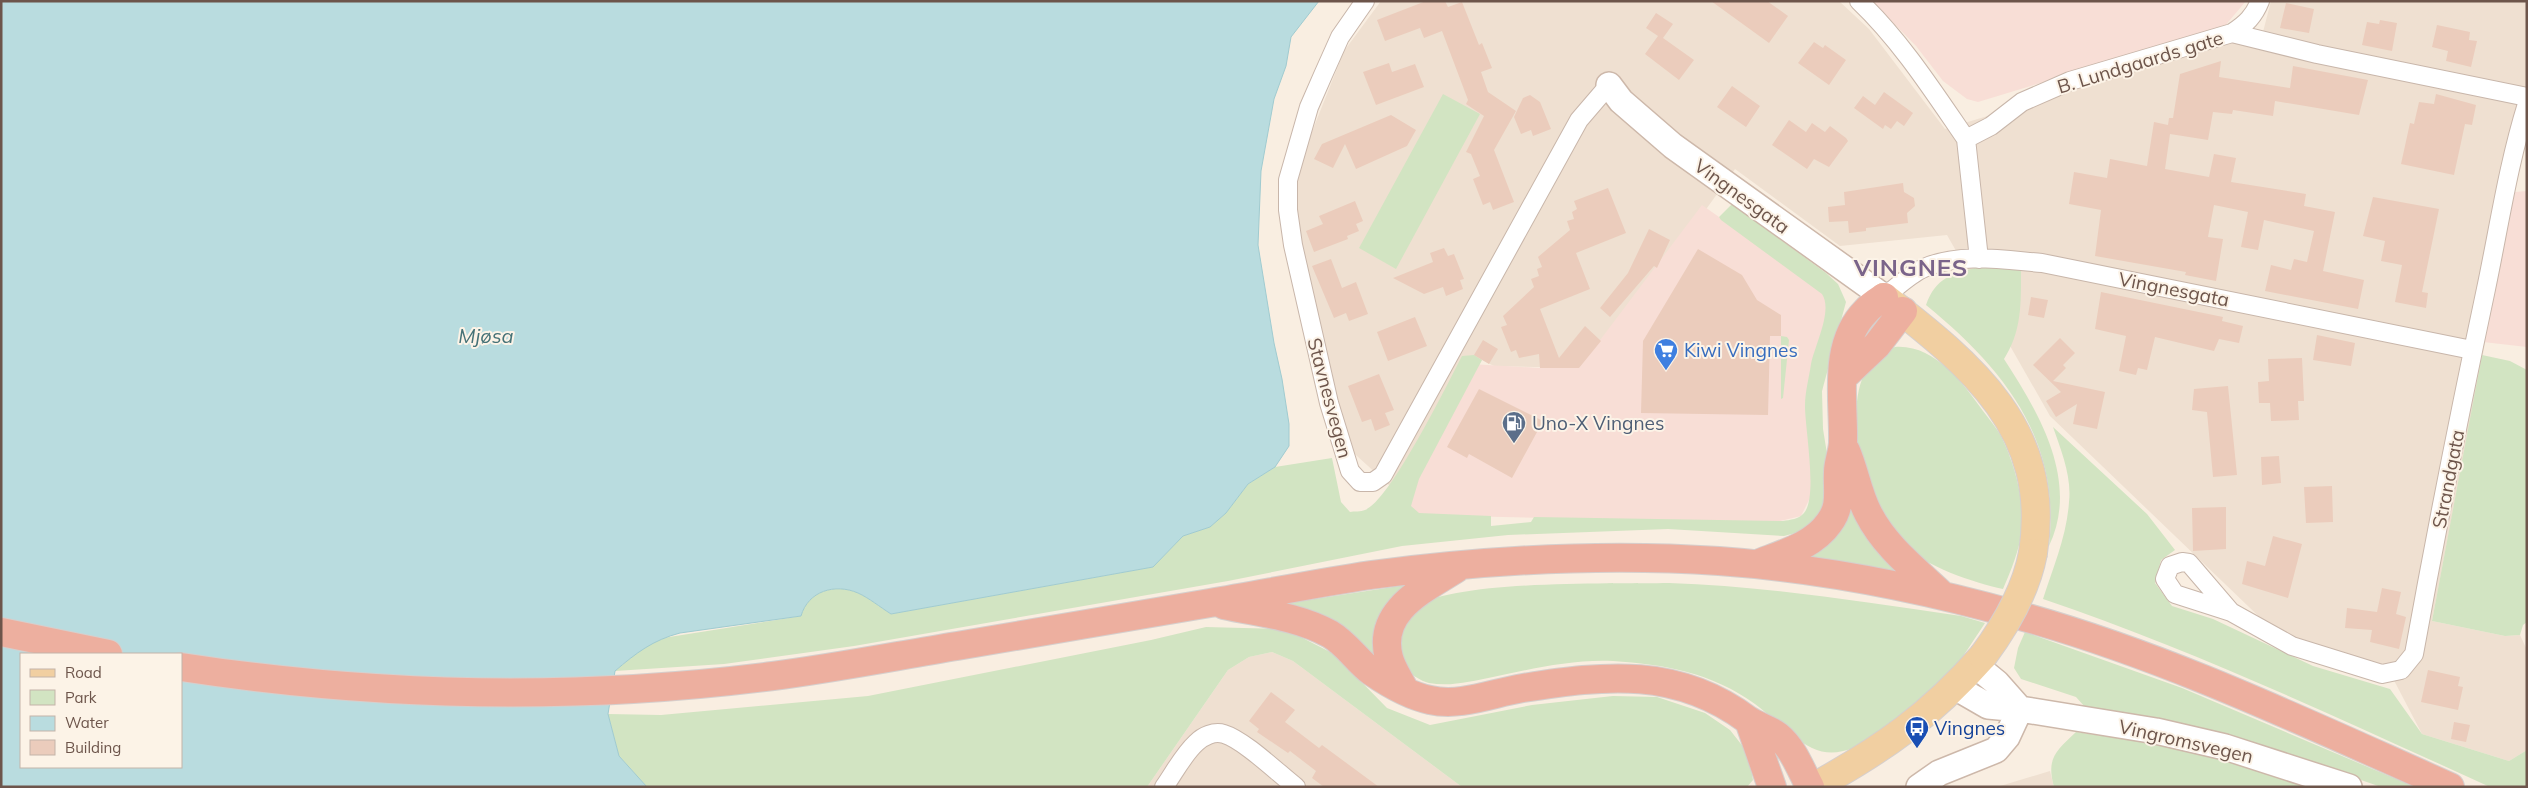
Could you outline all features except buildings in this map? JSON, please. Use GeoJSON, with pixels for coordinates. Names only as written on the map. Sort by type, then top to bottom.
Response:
{"type":"FeatureCollection","features":[{"type":"Feature","properties":{"kind":"highway"},"geometry":{"type":"LineString","coordinates":[[1754,565],[1806,543],[1829,524],[1836,513],[1840,498],[1838,471],[1843,443],[1841,402],[1846,343],[1854,327],[1866,311],[1893,304]]}},
{"type":"Feature","properties":{"kind":"highway"},"geometry":{"type":"LineString","coordinates":[[1843,443],[1854,469],[1860,496],[1878,530],[1898,554],[1943,596]]}},
{"type":"Feature","properties":{"kind":"highway"},"geometry":{"type":"LineString","coordinates":[[182,667],[281,680],[423,690],[529,692],[656,688],[831,668],[1367,576],[1460,566],[1626,558],[1754,565],[1848,578],[1943,596],[2021,616],[2121,649],[2232,691],[2450,787]]}},
{"type":"Feature","properties":{"kind":"highway"},"geometry":{"type":"LineString","coordinates":[[1404,689],[1388,654],[1387,636],[1389,625],[1404,603],[1460,566]]}},
{"type":"Feature","properties":{"kind":"highway"},"geometry":{"type":"LineString","coordinates":[[1213,602],[1279,616],[1315,627],[1332,635],[1348,647],[1372,671],[1404,689],[1430,700],[1452,702],[1558,682],[1602,678],[1640,679],[1674,684],[1706,694],[1736,710],[1749,721],[1778,736],[1788,748],[1812,787]]}},
{"type":"Feature","properties":{"kind":"highway"},"geometry":{"type":"LineString","coordinates":[[1,632],[103,653]]}},
{"type":"Feature","properties":{"kind":"highway"},"geometry":{"type":"LineString","coordinates":[[1749,721],[1772,787]]}},
{"type":"Feature","properties":{"kind":"main road","name":"Vingnesgata"},"geometry":{"type":"LineString","coordinates":[[1812,787],[1872,755],[1892,741],[1955,687],[1979,661],[2016,602],[2024,585],[2033,553],[2037,518],[2033,482],[2028,462],[2012,425],[1989,390],[1959,358],[1893,304]]}},
{"type":"Feature","properties":{"kind":"street","name":"Stavnesvegen"},"geometry":{"type":"LineString","coordinates":[[1364,1],[1340,37],[1306,115],[1288,180],[1288,210],[1293,246],[1324,383],[1350,471],[1360,482],[1373,482],[1383,475],[1579,120],[1609,85]]}},
{"type":"Feature","properties":{"kind":"street"},"geometry":{"type":"LineString","coordinates":[[1859,1],[1877,18],[1917,69],[1966,139],[1979,259]]}},
{"type":"Feature","properties":{"kind":"street"},"geometry":{"type":"LineString","coordinates":[[2232,33],[2244,25],[2255,13],[2260,1]]}},
{"type":"Feature","properties":{"kind":"street","name":"B. Lundgaards gate"},"geometry":{"type":"LineString","coordinates":[[1966,139],[1991,126],[2022,102],[2070,81],[2232,33],[2317,54],[2527,97]]}},
{"type":"Feature","properties":{"kind":"street","name":"Vingnesgata"},"geometry":{"type":"LineString","coordinates":[[1609,85],[1621,101],[1673,146],[1893,304],[1924,268],[1938,262],[1979,259],[2042,263],[2472,350]]}},
{"type":"Feature","properties":{"kind":"street","name":"Strandgata"},"geometry":{"type":"LineString","coordinates":[[2231,612],[2292,646],[2382,674],[2394,674],[2408,664],[2414,654],[2472,350],[2504,204],[2514,146],[2527,104]]}},
{"type":"Feature","properties":{"kind":"street"},"geometry":{"type":"LineString","coordinates":[[1919,787],[1939,773],[1996,750],[2007,737],[2020,709],[1979,661]]}},
{"type":"Feature","properties":{"kind":"street","name":"Vingromsvegen"},"geometry":{"type":"LineString","coordinates":[[1955,687],[1988,706],[2020,709],[2156,731],[2225,747],[2349,787]]}},
{"type":"Feature","properties":{"kind":"street"},"geometry":{"type":"LineString","coordinates":[[1164,787],[1196,743],[1205,736],[1224,734],[1240,743],[1296,787]]}},
{"type":"Feature","properties":{"kind":"shaded area"},"geometry":{"type":"Polygon","coordinates":[[[1381,1],[1839,1],[1869,29],[1945,129],[2263,32],[2271,1],[2527,1],[2527,97],[2490,317],[2432,621],[2505,636],[2520,635],[2527,650],[2527,750],[2509,761],[2422,734],[2387,667],[2274,631],[2050,416],[1947,235],[1840,246],[1735,169],[1684,240],[1579,368],[1494,366],[1482,360],[1419,479],[1411,505],[1346,446],[1310,292],[1295,215],[1298,167],[1344,51],[1381,1]]]}},
{"type":"Feature","properties":{"kind":"shaded area"},"geometry":{"type":"Polygon","coordinates":[[[1872,1],[2246,1],[2224,27],[1978,102],[1967,99],[1943,81],[1916,46],[1872,1]]]}},
{"type":"Feature","properties":{"kind":"shaded area"},"geometry":{"type":"Polygon","coordinates":[[[2527,191],[2527,347],[2483,342],[2515,192],[2527,191]]]}},
{"type":"Feature","properties":{"kind":"shaded area"},"geometry":{"type":"Polygon","coordinates":[[[1702,205],[1824,291],[1830,303],[1813,492],[1801,516],[1772,523],[1411,515],[1408,502],[1470,364],[1579,368],[1702,205]]]}},
{"type":"Feature","properties":{"kind":"shaded area"},"geometry":{"type":"Polygon","coordinates":[[[1272,652],[1293,661],[1462,787],[1147,787],[1228,670],[1249,657],[1272,652]]]}},
{"type":"Feature","properties":{"kind":"shaded area"},"geometry":{"type":"Polygon","coordinates":[[[2050,771],[2054,787],[1997,787],[2050,771]]]}},
{"type":"Feature","properties":{"kind":"green space"},"geometry":{"type":"Polygon","coordinates":[[[1443,94],[1480,114],[1396,269],[1359,248],[1443,94]]]}},
{"type":"Feature","properties":{"kind":"green space"},"geometry":{"type":"Polygon","coordinates":[[[1732,204],[1826,273],[1838,284],[1846,302],[1822,391],[1823,429],[1829,466],[1825,510],[1803,531],[1784,536],[1668,529],[1508,535],[1402,546],[1228,581],[854,646],[724,664],[615,671],[644,647],[663,638],[801,616],[810,600],[824,591],[832,589],[849,590],[858,593],[891,614],[1153,567],[1183,536],[1210,527],[1226,513],[1248,484],[1275,467],[1332,458],[1341,502],[1350,512],[1363,511],[1376,502],[1389,486],[1418,440],[1462,356],[1474,355],[1482,360],[1419,479],[1411,506],[1419,513],[1491,516],[1491,526],[1531,522],[1534,517],[1783,521],[1797,518],[1804,513],[1808,505],[1810,493],[1810,462],[1805,401],[1811,364],[1824,318],[1825,301],[1822,294],[1721,220],[1719,217],[1732,204]]]}},
{"type":"Feature","properties":{"kind":"green space"},"geometry":{"type":"Polygon","coordinates":[[[1978,267],[2021,270],[2017,327],[2004,359],[2042,425],[2058,473],[2060,497],[2057,522],[2049,546],[2050,508],[2046,472],[2036,440],[2021,409],[2002,381],[1980,355],[1926,305],[1935,288],[1946,278],[1978,267]]]}},
{"type":"Feature","properties":{"kind":"green space"},"geometry":{"type":"Polygon","coordinates":[[[1781,336],[1787,337],[1789,340],[1783,398],[1781,399],[1781,336]]]}},
{"type":"Feature","properties":{"kind":"green space"},"geometry":{"type":"Polygon","coordinates":[[[1895,347],[1909,348],[1922,352],[1946,367],[1975,400],[1997,429],[2006,446],[2020,493],[2022,528],[2017,552],[2003,589],[1950,573],[1912,553],[1893,534],[1879,509],[1858,457],[1856,435],[1857,402],[1862,379],[1867,369],[1883,353],[1895,347]]]}},
{"type":"Feature","properties":{"kind":"green space"},"geometry":{"type":"Polygon","coordinates":[[[2482,355],[2510,361],[2527,370],[2527,622],[2523,625],[2520,635],[2505,636],[2432,621],[2482,355]]]}},
{"type":"Feature","properties":{"kind":"green space"},"geometry":{"type":"Polygon","coordinates":[[[2053,427],[2147,514],[2175,550],[2161,560],[2155,583],[2172,606],[2213,619],[2313,666],[2390,689],[2422,734],[2509,761],[2527,750],[2527,787],[2490,787],[2269,687],[2157,641],[2043,599],[2063,539],[2070,493],[2067,473],[2053,427]]]}},
{"type":"Feature","properties":{"kind":"green space"},"geometry":{"type":"Polygon","coordinates":[[[1848,504],[1902,572],[1803,557],[1848,504]]]}},
{"type":"Feature","properties":{"kind":"green space"},"geometry":{"type":"Polygon","coordinates":[[[1669,583],[1742,587],[1815,595],[1961,616],[1985,623],[1947,677],[1936,687],[1864,743],[1838,752],[1825,752],[1804,744],[1739,693],[1705,678],[1669,668],[1613,661],[1567,663],[1461,683],[1437,684],[1415,677],[1406,669],[1400,658],[1395,630],[1412,609],[1431,599],[1460,592],[1535,585],[1669,583]]]}},
{"type":"Feature","properties":{"kind":"green space"},"geometry":{"type":"Polygon","coordinates":[[[1406,585],[1377,665],[1282,604],[1406,585]]]}},
{"type":"Feature","properties":{"kind":"green space"},"geometry":{"type":"Polygon","coordinates":[[[1206,627],[1285,629],[1334,654],[1387,708],[1430,725],[1532,705],[1613,696],[1657,697],[1705,713],[1730,730],[1748,753],[1753,780],[1747,787],[1462,787],[1293,661],[1272,652],[1249,657],[1228,670],[1147,787],[647,787],[619,756],[608,714],[661,715],[868,696],[1151,640],[1206,627]]]}},
{"type":"Feature","properties":{"kind":"green space"},"geometry":{"type":"Polygon","coordinates":[[[2025,632],[2182,688],[2415,787],[2381,787],[2290,755],[2085,707],[2076,697],[2021,679],[2014,668],[2018,648],[2025,632]]]}},
{"type":"Feature","properties":{"kind":"green space"},"geometry":{"type":"Polygon","coordinates":[[[2076,732],[2151,743],[2219,757],[2309,787],[2054,787],[2051,769],[2054,756],[2076,732]]]}},
{"type":"Feature","properties":{"kind":"water","name":"Mjøsa"},"geometry":{"type":"Polygon","coordinates":[[[1,1],[1319,1],[1291,37],[1286,66],[1274,99],[1261,171],[1258,245],[1289,424],[1289,446],[1275,467],[1248,484],[1226,513],[1210,527],[1183,536],[1153,567],[891,614],[858,593],[849,590],[832,589],[816,595],[810,600],[801,616],[680,633],[653,643],[615,671],[608,714],[619,756],[647,787],[1,787],[1,1]]]}},
{"type":"Feature","properties":{"kind":"place","name":"Kiwi Vingnes"},"geometry":{"type":"Point","coordinates":[1666,371]}},
{"type":"Feature","properties":{"kind":"place","name":"Uno-X Vingnes"},"geometry":{"type":"Point","coordinates":[1514,444]}},
{"type":"Feature","properties":{"kind":"place","name":"Vingnes"},"geometry":{"type":"Point","coordinates":[1917,749]}},
{"type":"Feature","properties":{"kind":"district","name":"VINGNES"},"geometry":{"type":"Point","coordinates":[1911,268]}}]}
